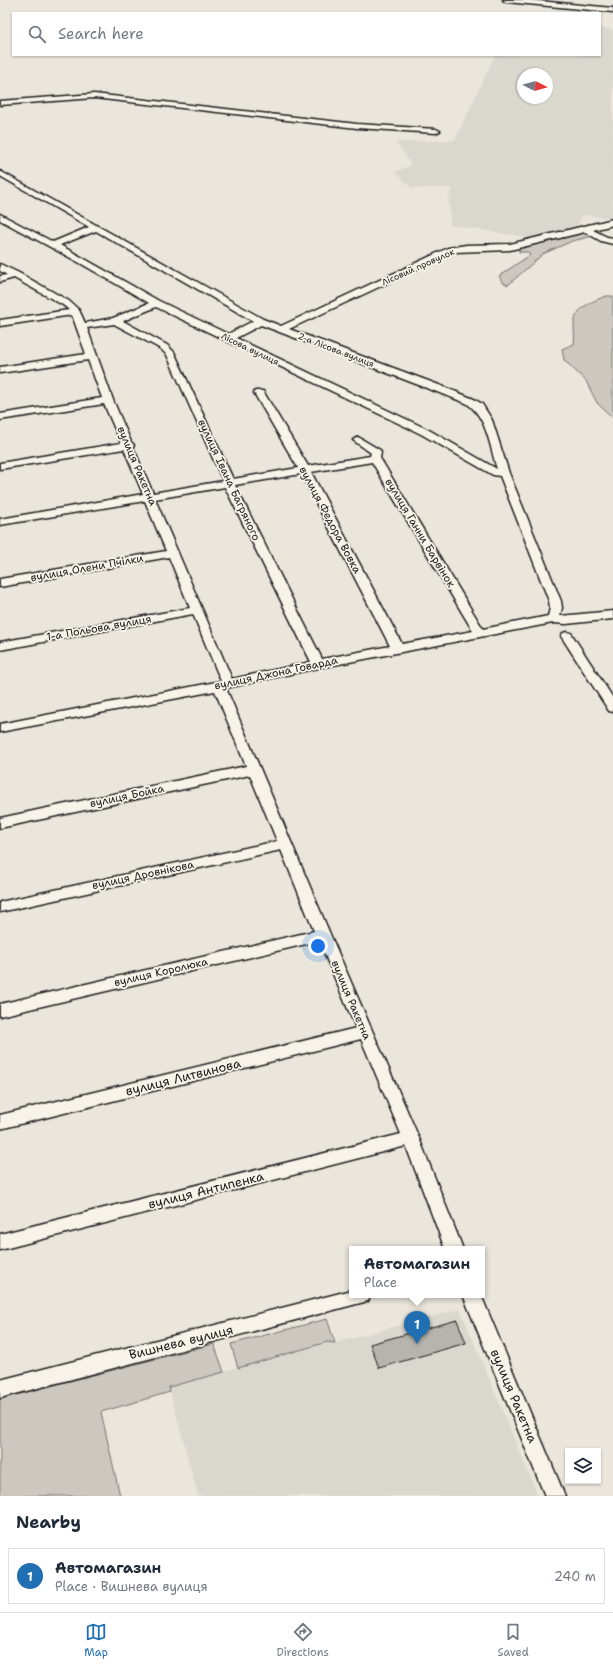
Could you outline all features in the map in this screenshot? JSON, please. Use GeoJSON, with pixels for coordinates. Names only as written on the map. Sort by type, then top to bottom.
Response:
{"type":"FeatureCollection","features":[{"type":"Feature","properties":{"kind":"street"},"geometry":{"type":"LineString","coordinates":[[506,0],[613,10]]}},
{"type":"Feature","properties":{"kind":"street"},"geometry":{"type":"LineString","coordinates":[[0,103],[94,96],[357,126],[436,131]]}},
{"type":"Feature","properties":{"kind":"street","name":"2-а Лісова вулиця"},"geometry":{"type":"LineString","coordinates":[[0,173],[260,321],[435,387],[474,404],[481,409],[487,420],[504,473],[555,601],[556,608],[552,619]]}},
{"type":"Feature","properties":{"kind":"street","name":"Лісова вулиця"},"geometry":{"type":"LineString","coordinates":[[0,217],[156,303],[424,432],[497,473],[504,473]]}},
{"type":"Feature","properties":{"kind":"street","name":"Лісовий провулок"},"geometry":{"type":"LineString","coordinates":[[281,329],[452,250],[469,247],[488,249],[510,247],[613,222]]}},
{"type":"Feature","properties":{"kind":"street"},"geometry":{"type":"LineString","coordinates":[[52,245],[96,228]]}},
{"type":"Feature","properties":{"kind":"street"},"geometry":{"type":"LineString","coordinates":[[586,229],[600,237],[613,240]]}},
{"type":"Feature","properties":{"kind":"street","name":"вулиця Ракетна"},"geometry":{"type":"LineString","coordinates":[[0,267],[66,303],[76,312],[108,400],[129,445],[197,610],[255,770],[323,934],[411,1138],[453,1246]]}},
{"type":"Feature","properties":{"kind":"street"},"geometry":{"type":"LineString","coordinates":[[0,279],[16,275]]}},
{"type":"Feature","properties":{"kind":"street"},"geometry":{"type":"LineString","coordinates":[[82,326],[115,321],[156,303]]}},
{"type":"Feature","properties":{"kind":"street"},"geometry":{"type":"LineString","coordinates":[[0,323],[76,312]]}},
{"type":"Feature","properties":{"kind":"street","name":"вулиця Івана Багряного"},"geometry":{"type":"LineString","coordinates":[[115,321],[168,350],[229,483],[318,664]]}},
{"type":"Feature","properties":{"kind":"street"},"geometry":{"type":"LineString","coordinates":[[228,338],[260,321]]}},
{"type":"Feature","properties":{"kind":"street"},"geometry":{"type":"LineString","coordinates":[[0,370],[93,356]]}},
{"type":"Feature","properties":{"kind":"street","name":"вулиця Федора Вовка"},"geometry":{"type":"LineString","coordinates":[[259,393],[304,470],[398,649]]}},
{"type":"Feature","properties":{"kind":"street"},"geometry":{"type":"LineString","coordinates":[[0,417],[108,400]]}},
{"type":"Feature","properties":{"kind":"street","name":"вулиця Ганни Барвінок"},"geometry":{"type":"LineString","coordinates":[[358,440],[375,450],[377,454],[375,458],[480,633]]}},
{"type":"Feature","properties":{"kind":"street"},"geometry":{"type":"LineString","coordinates":[[0,466],[129,445]]}},
{"type":"Feature","properties":{"kind":"street"},"geometry":{"type":"LineString","coordinates":[[0,522],[375,458]]}},
{"type":"Feature","properties":{"kind":"street","name":"вулиця Олени Пчілки"},"geometry":{"type":"LineString","coordinates":[[0,584],[174,553]]}},
{"type":"Feature","properties":{"kind":"street","name":"1-а Польова вулиця"},"geometry":{"type":"LineString","coordinates":[[0,646],[197,610]]}},
{"type":"Feature","properties":{"kind":"street","name":"вулиця Джона Говарда"},"geometry":{"type":"LineString","coordinates":[[0,728],[552,619],[566,620],[613,615]]}},
{"type":"Feature","properties":{"kind":"street"},"geometry":{"type":"LineString","coordinates":[[567,636],[613,708]]}},
{"type":"Feature","properties":{"kind":"street","name":"вулиця Бойка"},"geometry":{"type":"LineString","coordinates":[[0,823],[255,770]]}},
{"type":"Feature","properties":{"kind":"street","name":"вулиця Дровнікова"},"geometry":{"type":"LineString","coordinates":[[0,907],[286,844]]}},
{"type":"Feature","properties":{"kind":"street","name":"вулиця Королюка"},"geometry":{"type":"LineString","coordinates":[[0,1010],[323,934]]}},
{"type":"Feature","properties":{"kind":"street","name":"вулиця Литвинова"},"geometry":{"type":"LineString","coordinates":[[0,1122],[365,1032]]}},
{"type":"Feature","properties":{"kind":"street","name":"вулиця Антипенка"},"geometry":{"type":"LineString","coordinates":[[0,1242],[411,1138]]}},
{"type":"Feature","properties":{"kind":"street","name":"Вишнева вулиця"},"geometry":{"type":"LineString","coordinates":[[0,1389],[350,1298]]}},
{"type":"Feature","properties":{"kind":"street","name":"вулиця Ракетна"},"geometry":{"type":"LineString","coordinates":[[473,1298],[556,1496]]}},
{"type":"Feature","properties":{"kind":"shaded area"},"geometry":{"type":"Polygon","coordinates":[[[601,28],[613,30],[613,218],[583,215],[576,228],[537,239],[450,225],[449,197],[452,188],[412,188],[395,172],[411,165],[396,142],[455,140],[495,56],[601,56],[601,28]]]}},
{"type":"Feature","properties":{"kind":"shaded area"},"geometry":{"type":"Polygon","coordinates":[[[584,233],[593,236],[572,241],[543,254],[508,285],[502,282],[499,276],[530,255],[528,252],[519,252],[519,248],[584,233]]]}},
{"type":"Feature","properties":{"kind":"shaded area"},"geometry":{"type":"Polygon","coordinates":[[[606,296],[613,296],[613,418],[597,403],[586,381],[564,360],[562,349],[574,344],[574,325],[577,314],[585,306],[606,296]]]}},
{"type":"Feature","properties":{"kind":"shaded area"},"geometry":{"type":"Polygon","coordinates":[[[460,1309],[538,1496],[198,1496],[169,1387],[327,1342],[335,1343],[460,1309]]]}},
{"type":"Feature","properties":{"kind":"shaded area"},"geometry":{"type":"Polygon","coordinates":[[[327,1319],[335,1343],[327,1342],[238,1368],[231,1344],[327,1319]]]}},
{"type":"Feature","properties":{"kind":"shaded area"},"geometry":{"type":"Polygon","coordinates":[[[214,1344],[224,1372],[169,1387],[170,1392],[101,1412],[120,1496],[0,1496],[0,1399],[214,1344]]]}},
{"type":"Feature","properties":{"kind":"building"},"geometry":{"type":"Polygon","coordinates":[[[457,1320],[466,1343],[379,1368],[370,1344],[457,1320]]]}},
{"type":"Feature","properties":{"kind":"place","name":"Автомагазин"},"geometry":{"type":"Point","coordinates":[417,1344]}}]}
